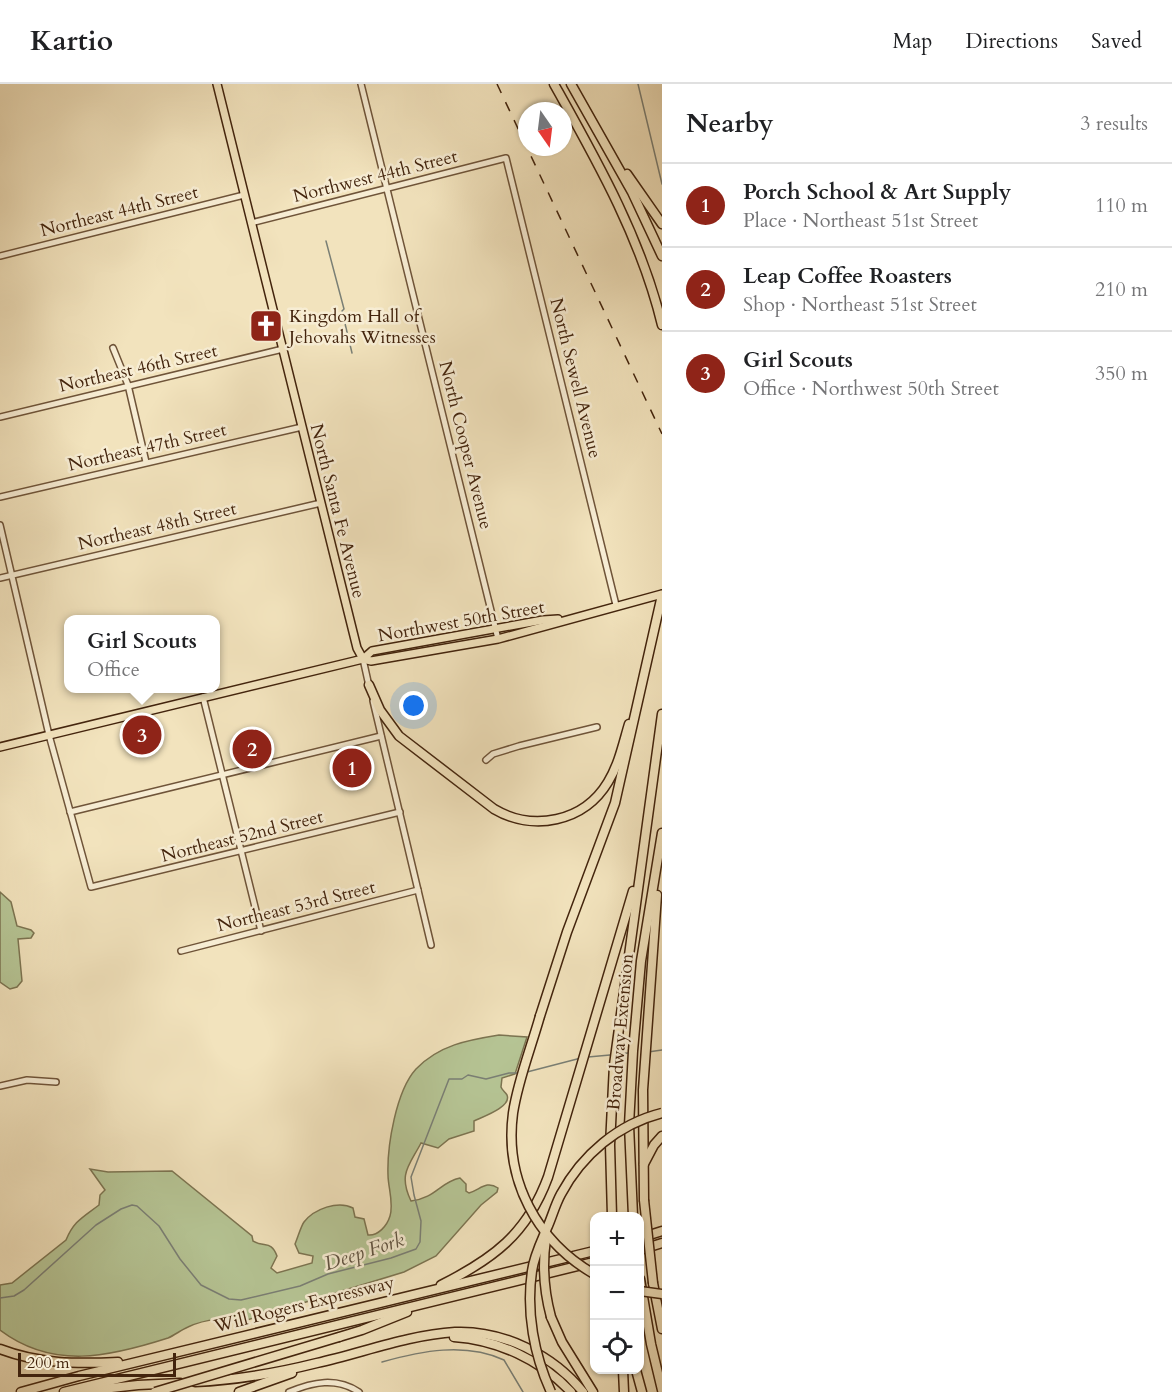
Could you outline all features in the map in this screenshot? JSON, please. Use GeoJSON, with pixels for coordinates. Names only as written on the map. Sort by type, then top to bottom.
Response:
{"type":"FeatureCollection","features":[{"type":"Feature","properties":{"kind":"highway"},"geometry":{"type":"LineString","coordinates":[[554,84],[614,195],[634,239],[662,325]]}},
{"type":"Feature","properties":{"kind":"highway"},"geometry":{"type":"LineString","coordinates":[[571,84],[636,201],[662,256]]}},
{"type":"Feature","properties":{"kind":"highway"},"geometry":{"type":"LineString","coordinates":[[596,129],[662,224]]}},
{"type":"Feature","properties":{"kind":"highway"},"geometry":{"type":"LineString","coordinates":[[590,1272],[573,1262],[553,1242],[526,1201],[514,1162],[512,1142],[514,1111],[540,1016],[567,932],[615,803],[662,594]]}},
{"type":"Feature","properties":{"kind":"highway"},"geometry":{"type":"LineString","coordinates":[[369,685],[385,719],[399,736],[418,752],[500,812],[519,820],[544,822],[561,819],[578,812],[593,801],[605,787],[619,757],[648,661]]}},
{"type":"Feature","properties":{"kind":"highway"},"geometry":{"type":"LineString","coordinates":[[427,1292],[485,1261],[506,1244],[521,1227],[543,1189],[641,865],[662,714]]}},
{"type":"Feature","properties":{"kind":"highway"},"geometry":{"type":"LineString","coordinates":[[662,833],[643,1090],[644,1200],[653,1283],[662,1329]]}},
{"type":"Feature","properties":{"kind":"highway","name":"Broadway Extension"},"geometry":{"type":"LineString","coordinates":[[632,1212],[629,1149],[636,1018],[641,961],[660,851]]}},
{"type":"Feature","properties":{"kind":"highway","name":"Broadway Extension"},"geometry":{"type":"LineString","coordinates":[[612,1212],[609,1145],[612,1090],[641,865]]}},
{"type":"Feature","properties":{"kind":"highway"},"geometry":{"type":"LineString","coordinates":[[551,1392],[535,1343],[530,1297],[535,1257],[560,1196],[570,1179],[597,1148],[621,1130],[662,1113]]}},
{"type":"Feature","properties":{"kind":"highway"},"geometry":{"type":"LineString","coordinates":[[643,1167],[654,1145],[662,1136]]}},
{"type":"Feature","properties":{"kind":"highway"},"geometry":{"type":"LineString","coordinates":[[552,1215],[546,1242],[544,1268],[546,1296],[551,1317],[562,1342],[593,1392]]}},
{"type":"Feature","properties":{"kind":"highway"},"geometry":{"type":"LineString","coordinates":[[644,1236],[662,1231]]}},
{"type":"Feature","properties":{"kind":"highway"},"geometry":{"type":"LineString","coordinates":[[644,1248],[662,1243]]}},
{"type":"Feature","properties":{"kind":"highway","name":"Will Rogers Expressway"},"geometry":{"type":"LineString","coordinates":[[21,1392],[142,1360],[590,1252]]}},
{"type":"Feature","properties":{"kind":"highway","name":"Will Rogers Expressway"},"geometry":{"type":"LineString","coordinates":[[64,1392],[590,1263]]}},
{"type":"Feature","properties":{"kind":"highway"},"geometry":{"type":"LineString","coordinates":[[653,1283],[662,1296]]}},
{"type":"Feature","properties":{"kind":"highway"},"geometry":{"type":"LineString","coordinates":[[644,1287],[662,1296]]}},
{"type":"Feature","properties":{"kind":"highway"},"geometry":{"type":"LineString","coordinates":[[155,1392],[362,1330],[432,1302]]}},
{"type":"Feature","properties":{"kind":"highway"},"geometry":{"type":"LineString","coordinates":[[644,1304],[662,1390]]}},
{"type":"Feature","properties":{"kind":"highway"},"geometry":{"type":"LineString","coordinates":[[80,1392],[138,1384],[243,1378],[318,1363],[427,1336],[472,1333],[520,1345],[556,1366],[583,1392]]}},
{"type":"Feature","properties":{"kind":"highway"},"geometry":{"type":"LineString","coordinates":[[427,1336],[473,1340],[517,1353],[550,1374],[571,1392]]}},
{"type":"Feature","properties":{"kind":"highway"},"geometry":{"type":"LineString","coordinates":[[0,1349],[33,1359],[66,1364],[142,1360]]}},
{"type":"Feature","properties":{"kind":"highway"},"geometry":{"type":"LineString","coordinates":[[239,1392],[318,1363]]}},
{"type":"Feature","properties":{"kind":"highway"},"geometry":{"type":"LineString","coordinates":[[623,1374],[624,1392]]}},
{"type":"Feature","properties":{"kind":"highway"},"geometry":{"type":"LineString","coordinates":[[637,1374],[642,1392]]}},
{"type":"Feature","properties":{"kind":"main road","name":"North Santa Fe Avenue"},"geometry":{"type":"LineString","coordinates":[[217,84],[357,648],[363,659]]}},
{"type":"Feature","properties":{"kind":"main road","name":"Northwest 50th Street"},"geometry":{"type":"LineString","coordinates":[[220,693],[363,659],[371,661],[498,639],[545,627],[567,618],[662,594]]}},
{"type":"Feature","properties":{"kind":"main road","name":"Northwest 50th Street"},"geometry":{"type":"LineString","coordinates":[[363,659],[372,651],[543,620],[567,618]]}},
{"type":"Feature","properties":{"kind":"main road","name":"Northwest 50th Street"},"geometry":{"type":"LineString","coordinates":[[0,747],[220,693]]}},
{"type":"Feature","properties":{"kind":"street","name":"North Cooper Avenue"},"geometry":{"type":"LineString","coordinates":[[361,84],[498,639]]}},
{"type":"Feature","properties":{"kind":"street","name":"Northwest 44th Street"},"geometry":{"type":"LineString","coordinates":[[251,222],[506,158]]}},
{"type":"Feature","properties":{"kind":"street","name":"North Sewell Avenue"},"geometry":{"type":"LineString","coordinates":[[506,158],[616,605]]}},
{"type":"Feature","properties":{"kind":"street","name":"Northeast 44th Street"},"geometry":{"type":"LineString","coordinates":[[0,256],[244,195]]}},
{"type":"Feature","properties":{"kind":"street"},"geometry":{"type":"LineString","coordinates":[[113,348],[128,385],[146,462]]}},
{"type":"Feature","properties":{"kind":"street","name":"Northeast 46th Street"},"geometry":{"type":"LineString","coordinates":[[0,417],[283,349]]}},
{"type":"Feature","properties":{"kind":"street","name":"Northeast 47th Street"},"geometry":{"type":"LineString","coordinates":[[0,497],[302,427]]}},
{"type":"Feature","properties":{"kind":"street","name":"Northeast 48th Street"},"geometry":{"type":"LineString","coordinates":[[0,578],[321,503]]}},
{"type":"Feature","properties":{"kind":"street"},"geometry":{"type":"LineString","coordinates":[[0,525],[49,735],[70,812],[381,736]]}},
{"type":"Feature","properties":{"kind":"street","name":"North Santa Fe Avenue"},"geometry":{"type":"LineString","coordinates":[[363,659],[432,945]]}},
{"type":"Feature","properties":{"kind":"street"},"geometry":{"type":"LineString","coordinates":[[203,697],[261,931]]}},
{"type":"Feature","properties":{"kind":"street"},"geometry":{"type":"LineString","coordinates":[[486,760],[493,754],[519,746],[597,727]]}},
{"type":"Feature","properties":{"kind":"street","name":"Northeast 52nd Street"},"geometry":{"type":"LineString","coordinates":[[70,812],[91,887],[400,812]]}},
{"type":"Feature","properties":{"kind":"street","name":"Northeast 53rd Street"},"geometry":{"type":"LineString","coordinates":[[181,951],[418,890]]}},
{"type":"Feature","properties":{"kind":"street"},"geometry":{"type":"LineString","coordinates":[[0,1086],[27,1080],[56,1082]]}},
{"type":"Feature","properties":{"kind":"street"},"geometry":{"type":"LineString","coordinates":[[290,1392],[309,1384],[331,1381],[350,1386],[359,1392]]}},
{"type":"Feature","properties":{"kind":"green space"},"geometry":{"type":"Polygon","coordinates":[[[0,892],[11,902],[17,926],[34,933],[31,938],[18,939],[22,981],[17,987],[10,989],[0,982],[0,892]]]}},
{"type":"Feature","properties":{"kind":"green space"},"geometry":{"type":"Polygon","coordinates":[[[499,1035],[527,1037],[515,1074],[502,1078],[501,1087],[507,1095],[505,1104],[474,1121],[474,1131],[449,1139],[438,1148],[421,1143],[409,1164],[405,1177],[411,1201],[426,1197],[447,1183],[460,1178],[466,1184],[466,1191],[469,1193],[486,1185],[498,1188],[497,1192],[481,1205],[436,1256],[404,1272],[247,1320],[209,1320],[185,1328],[168,1338],[103,1354],[61,1355],[40,1351],[20,1343],[0,1330],[0,1285],[12,1283],[66,1240],[75,1224],[99,1205],[100,1195],[105,1190],[90,1169],[108,1172],[172,1171],[252,1236],[253,1241],[270,1246],[277,1256],[271,1268],[277,1273],[312,1263],[313,1256],[299,1253],[295,1244],[308,1217],[327,1207],[340,1205],[353,1208],[355,1217],[364,1219],[368,1235],[379,1232],[387,1223],[391,1211],[388,1175],[389,1149],[398,1105],[409,1079],[425,1061],[444,1049],[499,1035]]]}},
{"type":"Feature","properties":{"kind":"waterway"},"geometry":{"type":"LineString","coordinates":[[638,84],[662,184]]}},
{"type":"Feature","properties":{"kind":"waterway"},"geometry":{"type":"LineString","coordinates":[[326,241],[344,309],[342,311],[352,353]]}},
{"type":"Feature","properties":{"kind":"waterway","name":"Deep Fork"},"geometry":{"type":"LineString","coordinates":[[648,1052],[662,1050]]}},
{"type":"Feature","properties":{"kind":"waterway","name":"Deep Fork"},"geometry":{"type":"LineString","coordinates":[[618,1054],[628,1053]]}},
{"type":"Feature","properties":{"kind":"waterway","name":"Deep Fork"},"geometry":{"type":"LineString","coordinates":[[588,1057],[610,1055]]}},
{"type":"Feature","properties":{"kind":"waterway","name":"Deep Fork"},"geometry":{"type":"LineString","coordinates":[[527,1072],[581,1058]]}},
{"type":"Feature","properties":{"kind":"waterway","name":"Deep Fork"},"geometry":{"type":"LineString","coordinates":[[0,1298],[14,1296],[24,1290],[96,1225],[121,1209],[132,1205],[137,1206],[159,1226],[180,1259],[201,1285],[229,1299],[241,1300],[300,1286],[328,1274],[391,1258],[416,1249],[420,1242],[421,1221],[411,1177],[449,1079],[462,1079],[468,1075],[486,1079],[509,1073],[520,1073]]}},
{"type":"Feature","properties":{"kind":"waterway"},"geometry":{"type":"LineString","coordinates":[[382,1362],[443,1350],[489,1354],[504,1360],[523,1392]]}},
{"type":"Feature","properties":{"kind":"railway"},"geometry":{"type":"LineString","coordinates":[[497,84],[662,434]]}},
{"type":"Feature","properties":{"kind":"place","name":"Kingdom Hall of Jehovahs Witnesses"},"geometry":{"type":"Point","coordinates":[266,326]}},
{"type":"Feature","properties":{"kind":"place","name":"Girl Scouts"},"geometry":{"type":"Point","coordinates":[142,735]}},
{"type":"Feature","properties":{"kind":"place","name":"Leap Coffee Roasters"},"geometry":{"type":"Point","coordinates":[252,749]}},
{"type":"Feature","properties":{"kind":"place","name":"Porch School & Art Supply"},"geometry":{"type":"Point","coordinates":[352,768]}}]}
